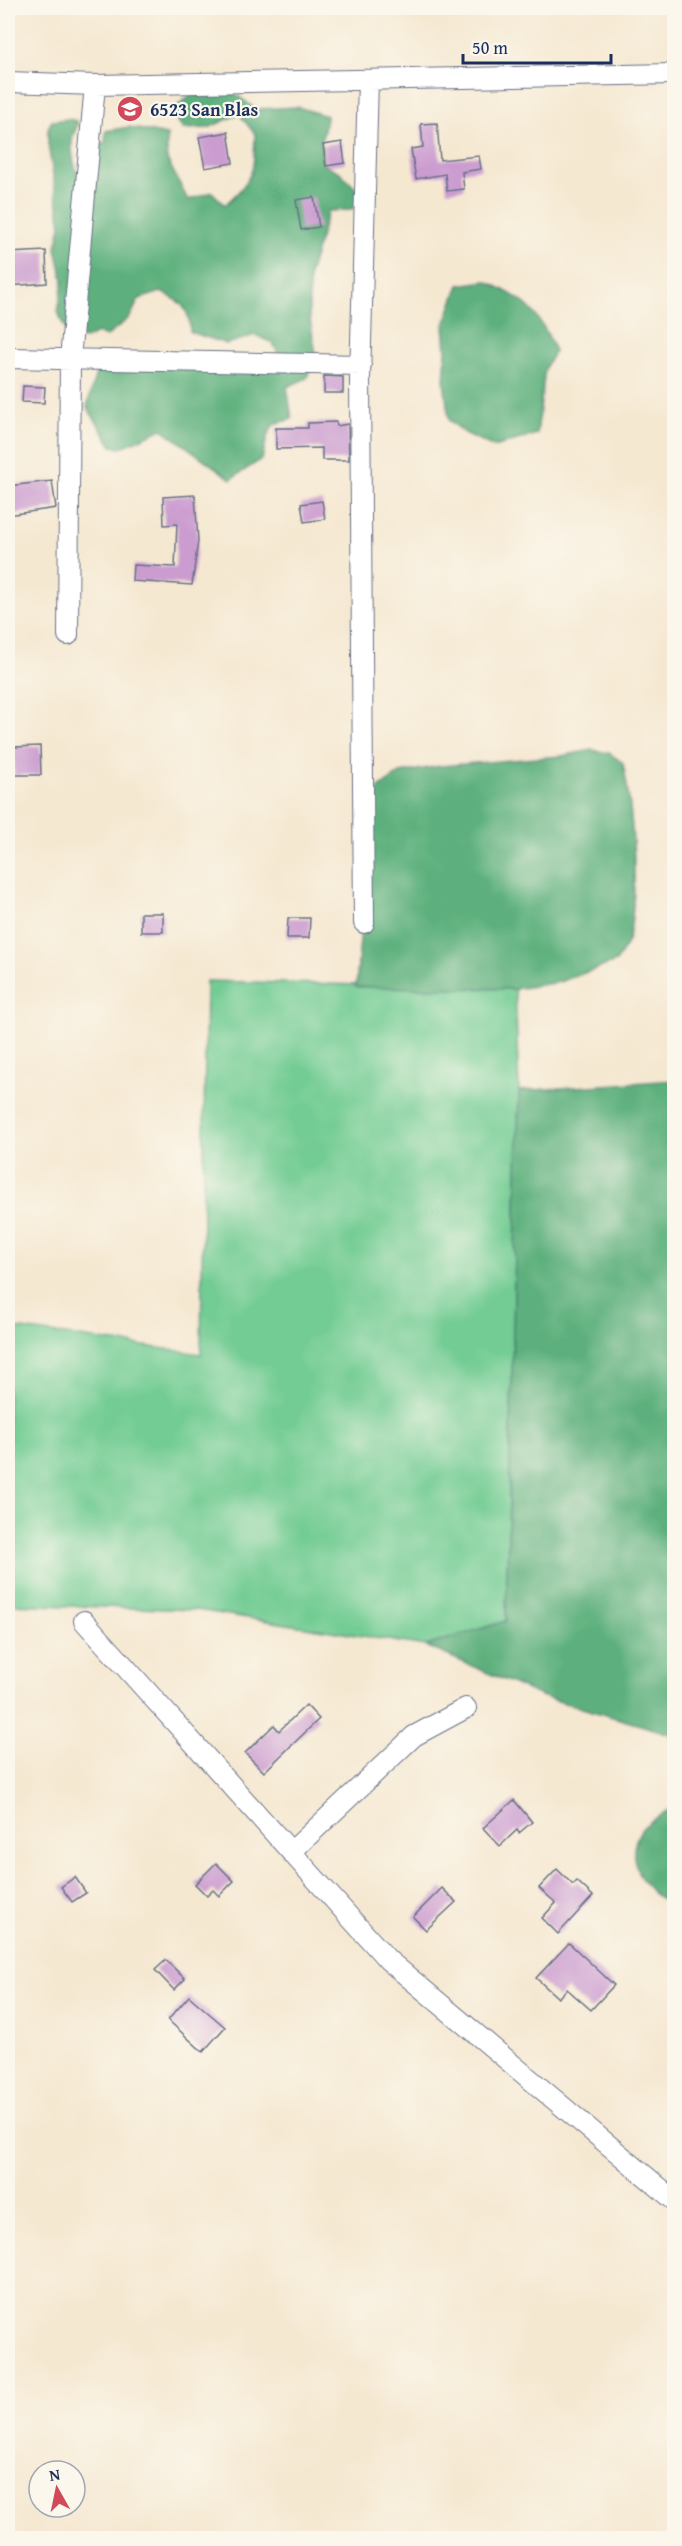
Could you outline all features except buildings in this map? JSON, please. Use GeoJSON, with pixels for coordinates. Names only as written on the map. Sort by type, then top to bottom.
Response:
{"type":"FeatureCollection","features":[{"type":"Feature","properties":{"kind":"street"},"geometry":{"type":"LineString","coordinates":[[8,82],[94,85],[675,74]]}},
{"type":"Feature","properties":{"kind":"street"},"geometry":{"type":"LineString","coordinates":[[364,923],[361,365],[368,80]]}},
{"type":"Feature","properties":{"kind":"street"},"geometry":{"type":"LineString","coordinates":[[68,635],[70,359],[94,85]]}},
{"type":"Feature","properties":{"kind":"street"},"geometry":{"type":"LineString","coordinates":[[8,358],[361,365]]}},
{"type":"Feature","properties":{"kind":"street"},"geometry":{"type":"LineString","coordinates":[[84,1621],[388,1960],[675,2200]]}},
{"type":"Feature","properties":{"kind":"street"},"geometry":{"type":"LineString","coordinates":[[291,1852],[414,1736],[466,1708]]}},
{"type":"Feature","properties":{"kind":"green space"},"geometry":{"type":"Polygon","coordinates":[[[228,89],[256,109],[298,107],[327,116],[321,143],[323,164],[340,172],[366,199],[350,210],[328,211],[309,275],[309,314],[316,354],[307,378],[287,387],[292,419],[274,424],[267,437],[262,459],[231,479],[162,429],[120,448],[112,446],[87,407],[99,361],[280,358],[273,343],[255,335],[227,344],[190,332],[190,324],[183,307],[161,292],[139,299],[130,317],[106,337],[97,333],[85,339],[77,337],[64,327],[58,312],[63,280],[56,248],[61,226],[48,144],[48,128],[52,121],[68,119],[77,121],[72,150],[79,178],[93,147],[105,143],[106,131],[129,127],[167,135],[167,159],[188,200],[212,192],[225,205],[242,188],[250,174],[254,158],[255,134],[239,114],[208,128],[183,129],[172,111],[190,95],[228,89]]]}},
{"type":"Feature","properties":{"kind":"green space"},"geometry":{"type":"Polygon","coordinates":[[[486,281],[511,294],[529,308],[543,325],[555,351],[545,368],[537,434],[494,447],[465,433],[449,420],[444,382],[446,351],[444,325],[459,285],[486,281]]]}},
{"type":"Feature","properties":{"kind":"green space"},"geometry":{"type":"Polygon","coordinates":[[[592,750],[609,753],[623,763],[630,804],[634,850],[634,896],[628,940],[616,962],[559,982],[515,989],[356,987],[371,808],[379,788],[400,773],[440,766],[561,756],[592,750]]]}},
{"type":"Feature","properties":{"kind":"green space"},"geometry":{"type":"Polygon","coordinates":[[[206,981],[515,989],[519,1091],[506,1621],[426,1646],[197,1610],[8,1604],[8,1327],[201,1354],[206,981]]]}},
{"type":"Feature","properties":{"kind":"green space"},"geometry":{"type":"Polygon","coordinates":[[[674,1080],[674,1762],[671,1734],[541,1696],[426,1646],[506,1621],[519,1091],[674,1080]]]}},
{"type":"Feature","properties":{"kind":"green space"},"geometry":{"type":"Polygon","coordinates":[[[674,1805],[674,1905],[663,1900],[646,1885],[635,1864],[634,1853],[641,1830],[674,1805]]]}},
{"type":"Feature","properties":{"kind":"place","name":"6523 San Blas"},"geometry":{"type":"Point","coordinates":[130,109]}}]}
